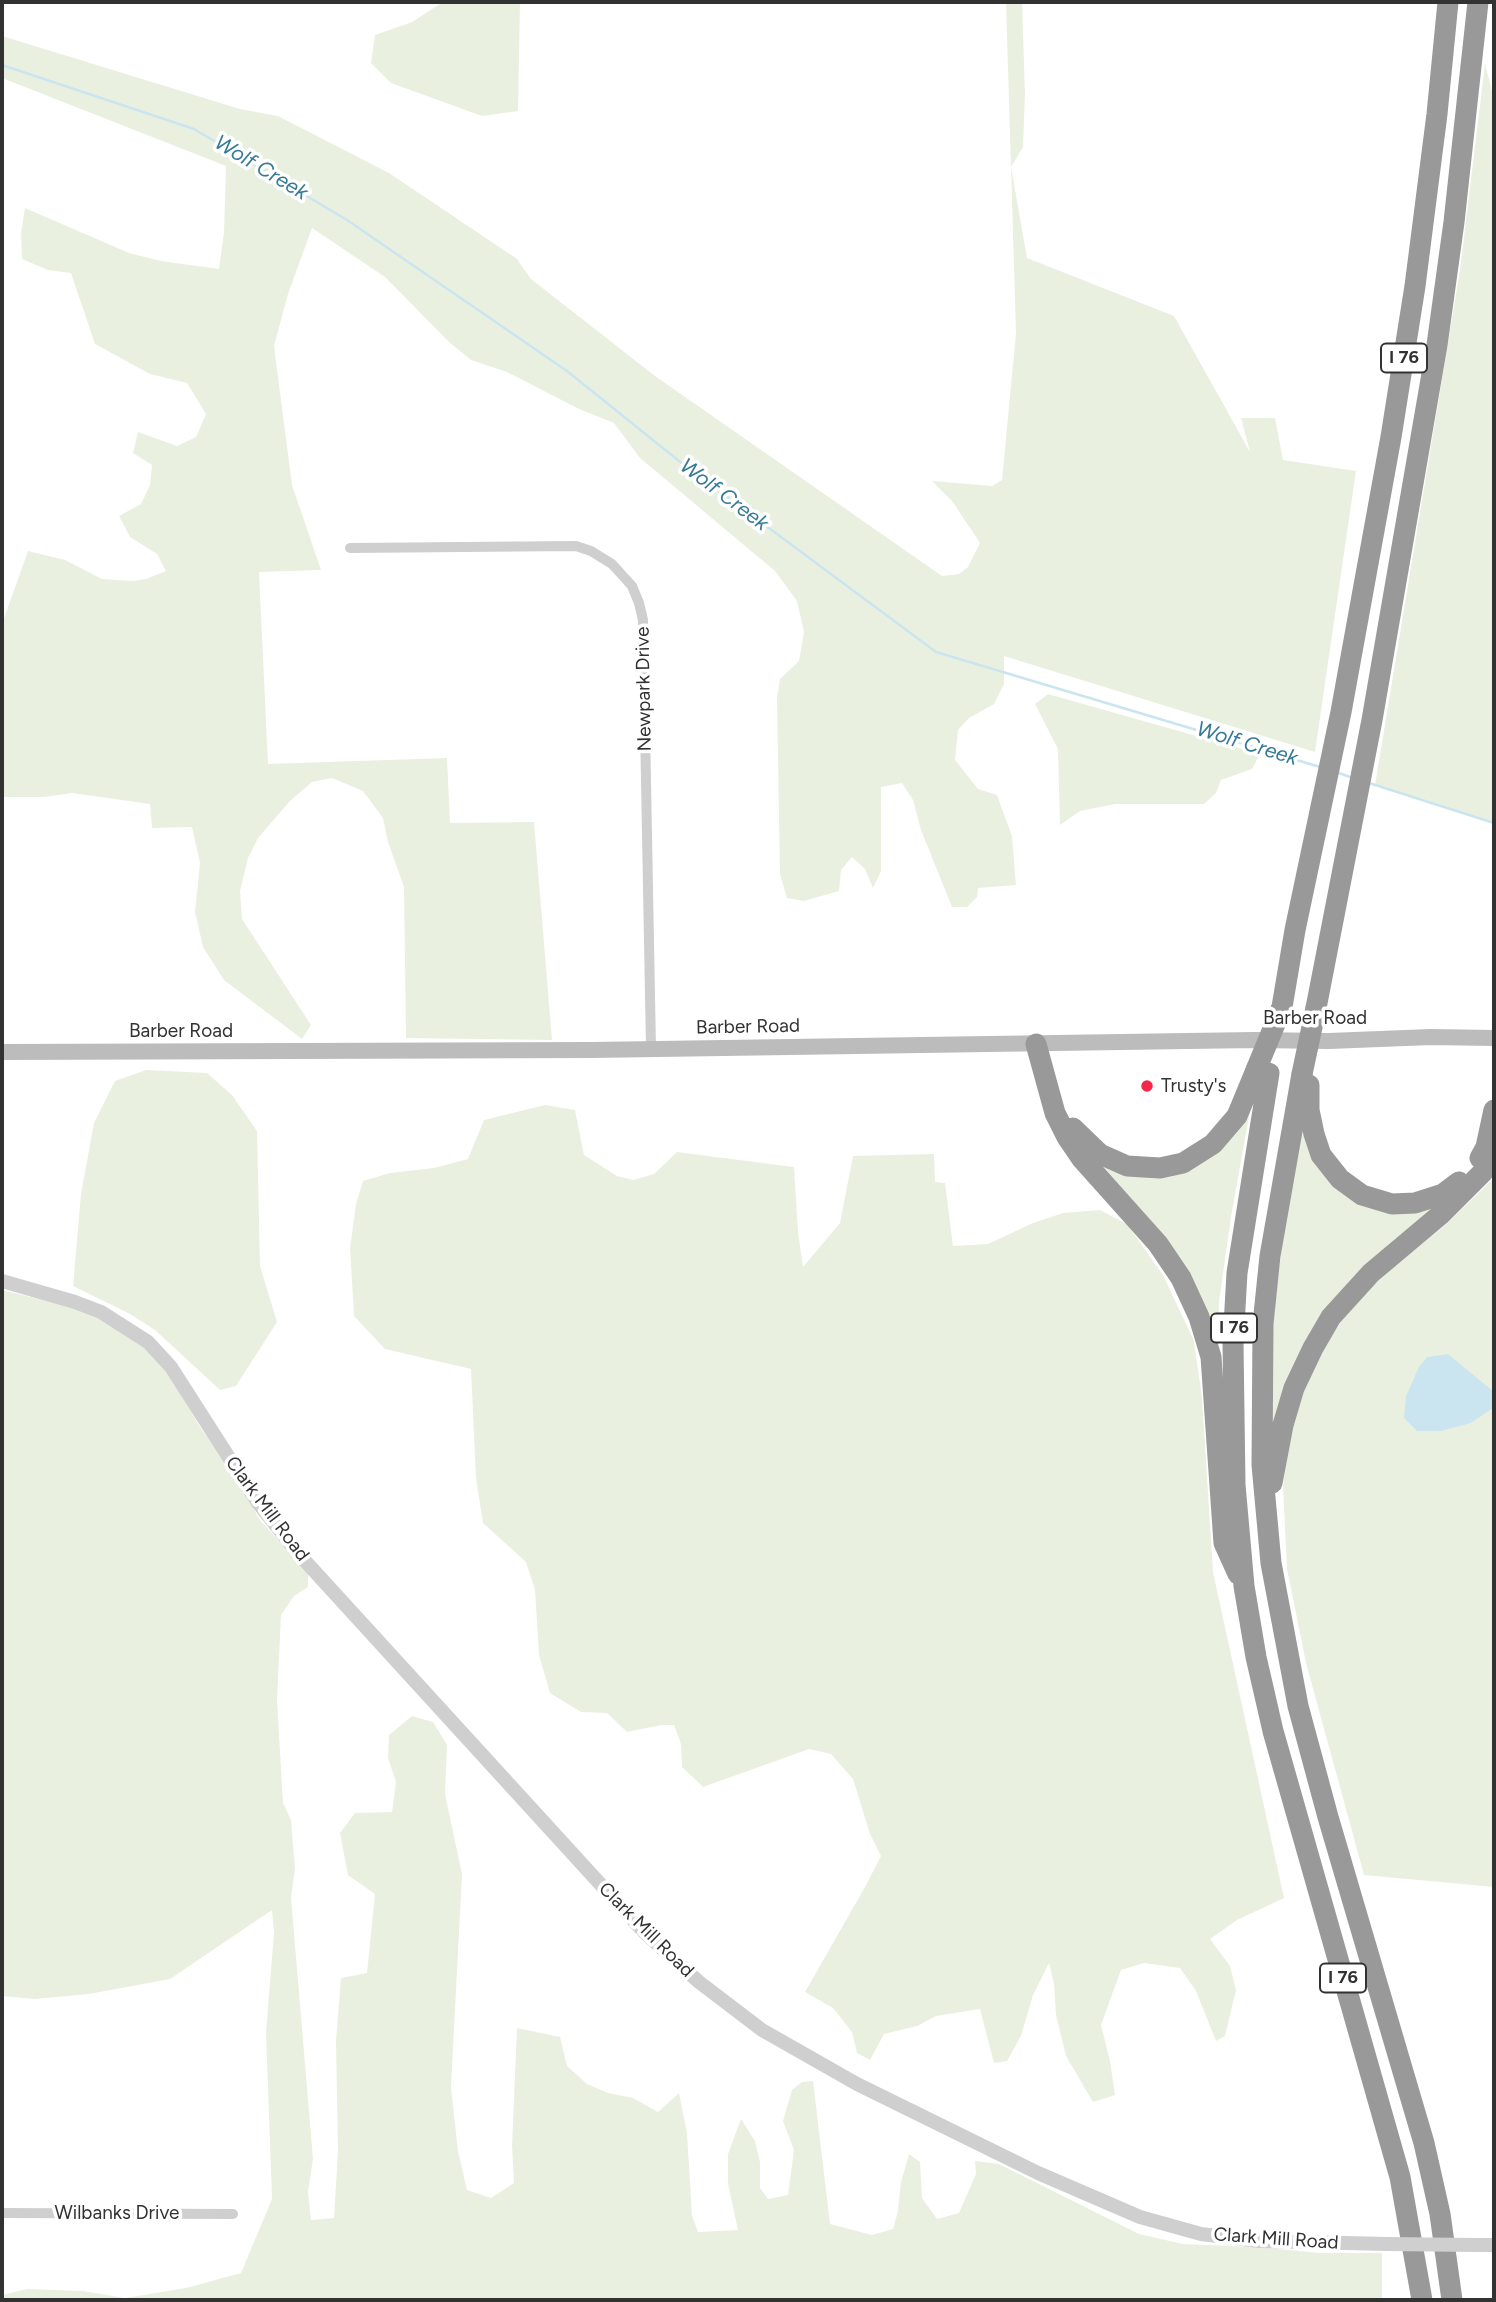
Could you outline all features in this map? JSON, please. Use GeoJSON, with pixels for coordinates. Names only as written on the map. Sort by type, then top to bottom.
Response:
{"type":"FeatureCollection","features":[{"type":"Feature","properties":{"kind":"highway","name":"I 76"},"geometry":{"type":"LineString","coordinates":[[1422,2300],[1400,2177],[1273,1731],[1256,1657],[1244,1586],[1235,1485],[1233,1343],[1237,1273],[1263,1071],[1282,1007],[1391,437],[1415,286],[1448,2]]}},
{"type":"Feature","properties":{"kind":"highway","name":"I 76"},"geometry":{"type":"LineString","coordinates":[[1452,2300],[1440,2214],[1424,2143],[1328,1817],[1298,1706],[1277,1600],[1262,1465],[1263,1324],[1270,1256],[1372,720],[1446,289],[1478,2]]}},
{"type":"Feature","properties":{"kind":"highway"},"geometry":{"type":"LineString","coordinates":[[1041,1044],[1061,1105],[1077,1134],[1100,1154],[1115,1162],[1137,1168],[1160,1168],[1183,1163],[1213,1144],[1237,1116],[1263,1071]]}},
{"type":"Feature","properties":{"kind":"highway"},"geometry":{"type":"LineString","coordinates":[[1041,1044],[1055,1113],[1067,1137],[1082,1159],[1158,1244],[1181,1278],[1199,1317],[1211,1357],[1224,1543],[1244,1586]]}},
{"type":"Feature","properties":{"kind":"highway"},"geometry":{"type":"LineString","coordinates":[[1305,1073],[1314,1134],[1321,1155],[1333,1172],[1348,1186],[1383,1203],[1415,1203],[1453,1189],[1475,1166],[1486,1147],[1494,1110]]}},
{"type":"Feature","properties":{"kind":"highway"},"geometry":{"type":"LineString","coordinates":[[1268,1537],[1270,1499],[1283,1425],[1294,1388],[1312,1348],[1331,1317],[1358,1286],[1388,1257],[1440,1215],[1483,1172],[1494,1145]]}},
{"type":"Feature","properties":{"kind":"main road","name":"Barber Road"},"geometry":{"type":"LineString","coordinates":[[2,1052],[651,1049],[1494,1038]]}},
{"type":"Feature","properties":{"kind":"street","name":"Newpark Drive"},"geometry":{"type":"LineString","coordinates":[[350,548],[576,546],[591,551],[612,564],[632,586],[643,620],[651,1049]]}},
{"type":"Feature","properties":{"kind":"street","name":"Clark Mill Road"},"geometry":{"type":"LineString","coordinates":[[2,1281],[84,1305],[118,1321],[148,1342],[171,1367],[258,1503],[296,1551],[645,1933],[699,1982],[762,2030],[869,2090],[1038,2173],[1140,2217],[1201,2234],[1259,2241],[1298,2244],[1494,2245]]}},
{"type":"Feature","properties":{"kind":"street","name":"Wilbanks Drive"},"geometry":{"type":"LineString","coordinates":[[2,2213],[233,2214]]}},
{"type":"Feature","properties":{"kind":"green space"},"geometry":{"type":"Polygon","coordinates":[[[443,2],[520,2],[518,111],[482,116],[391,83],[371,63],[375,35],[412,22],[443,2]]]}},
{"type":"Feature","properties":{"kind":"green space"},"geometry":{"type":"Polygon","coordinates":[[[1006,2],[1022,2],[1025,94],[1023,147],[1011,167],[1027,258],[1174,316],[1250,452],[1241,418],[1275,418],[1283,460],[1356,471],[1315,752],[1004,656],[1004,684],[994,704],[969,718],[958,730],[955,760],[978,789],[997,795],[1012,836],[1016,885],[978,888],[977,897],[967,907],[952,907],[921,830],[913,800],[902,783],[881,787],[881,871],[873,888],[865,869],[852,857],[841,870],[839,891],[804,901],[787,898],[780,874],[777,698],[780,679],[799,661],[804,632],[797,601],[775,571],[640,458],[614,423],[579,409],[507,372],[471,360],[449,342],[385,277],[312,228],[288,294],[274,346],[292,485],[321,570],[259,572],[268,764],[447,758],[450,823],[534,822],[552,1040],[406,1038],[404,887],[388,842],[383,818],[363,791],[332,778],[312,782],[290,801],[258,838],[248,858],[240,891],[242,919],[311,1025],[302,1039],[224,980],[203,947],[195,912],[200,863],[192,827],[152,828],[150,804],[72,793],[44,797],[2,797],[2,624],[28,551],[65,560],[102,579],[132,581],[166,571],[157,554],[130,537],[119,516],[141,504],[150,485],[152,465],[133,453],[138,432],[177,446],[196,437],[206,414],[187,383],[150,374],[95,344],[71,273],[48,270],[22,259],[21,233],[25,208],[129,253],[161,261],[219,269],[224,232],[226,166],[2,78],[2,36],[240,109],[278,116],[389,173],[517,259],[531,279],[655,376],[942,576],[959,574],[968,567],[980,543],[952,501],[932,481],[992,486],[1002,480],[1016,333],[1006,2]]]}},
{"type":"Feature","properties":{"kind":"green space"},"geometry":{"type":"Polygon","coordinates":[[[1485,64],[1494,99],[1494,823],[1375,785],[1460,270],[1485,64]]]}},
{"type":"Feature","properties":{"kind":"green space"},"geometry":{"type":"Polygon","coordinates":[[[1048,694],[1260,754],[1252,769],[1221,780],[1216,793],[1204,804],[1115,804],[1080,811],[1060,825],[1058,749],[1035,704],[1048,694]]]}},
{"type":"Feature","properties":{"kind":"green space"},"geometry":{"type":"Polygon","coordinates":[[[146,1070],[207,1073],[232,1095],[257,1131],[260,1266],[277,1322],[236,1386],[220,1390],[155,1330],[130,1314],[73,1286],[81,1194],[94,1123],[115,1081],[146,1070]]]}},
{"type":"Feature","properties":{"kind":"green space"},"geometry":{"type":"Polygon","coordinates":[[[1253,1094],[1219,1302],[1217,1363],[1201,1313],[1083,1142],[1170,1171],[1253,1094]]]}},
{"type":"Feature","properties":{"kind":"green space"},"geometry":{"type":"Polygon","coordinates":[[[545,1105],[575,1110],[584,1155],[617,1176],[633,1180],[654,1174],[677,1152],[794,1167],[803,1267],[840,1223],[853,1156],[934,1154],[935,1182],[945,1183],[953,1246],[988,1244],[1033,1223],[1063,1213],[1100,1210],[1127,1224],[1163,1275],[1194,1341],[1202,1398],[1213,1572],[1284,1898],[1237,1920],[1210,1939],[1230,1966],[1236,1990],[1225,2036],[1216,2041],[1196,1991],[1180,1968],[1144,1963],[1121,1970],[1101,2025],[1115,2095],[1093,2102],[1066,2056],[1056,2015],[1054,1984],[1049,1963],[1033,1995],[1021,2036],[1007,2061],[994,2063],[980,2009],[936,2016],[917,2026],[884,2034],[870,2060],[857,2053],[852,2032],[833,2008],[805,1992],[881,1856],[870,1834],[853,1779],[831,1754],[809,1749],[703,1787],[682,1767],[681,1744],[674,1725],[627,1732],[607,1713],[581,1712],[550,1693],[539,1655],[535,1590],[526,1562],[483,1523],[476,1478],[471,1369],[385,1349],[354,1316],[350,1248],[356,1204],[363,1181],[390,1173],[434,1168],[468,1159],[484,1120],[545,1105]]]}},
{"type":"Feature","properties":{"kind":"green space"},"geometry":{"type":"Polygon","coordinates":[[[1304,1130],[1328,1180],[1436,1207],[1396,1238],[1348,1283],[1273,1448],[1271,1336],[1300,1131],[1304,1130]]]}},
{"type":"Feature","properties":{"kind":"green space"},"geometry":{"type":"Polygon","coordinates":[[[1494,1178],[1494,1887],[1364,1875],[1306,1663],[1287,1569],[1283,1486],[1289,1439],[1300,1398],[1317,1361],[1340,1323],[1364,1294],[1443,1227],[1494,1178]]]}},
{"type":"Feature","properties":{"kind":"green space"},"geometry":{"type":"Polygon","coordinates":[[[2,1290],[88,1311],[122,1328],[163,1363],[200,1427],[240,1482],[259,1519],[308,1573],[308,1587],[294,1596],[281,1615],[277,1700],[283,1803],[291,1820],[295,1869],[291,1897],[313,2159],[308,2192],[311,2220],[334,2218],[338,2150],[336,2041],[341,1978],[367,1973],[375,1894],[348,1875],[340,1833],[355,1813],[392,1812],[396,1782],[388,1758],[389,1735],[412,1716],[433,1722],[447,1745],[445,1794],[462,1874],[451,2087],[458,2151],[467,2190],[491,2198],[514,2183],[512,2146],[517,2028],[560,2037],[567,2066],[587,2084],[608,2093],[633,2098],[658,2112],[679,2093],[687,2133],[692,2216],[698,2232],[738,2230],[728,2184],[728,2154],[741,2119],[755,2141],[760,2162],[760,2188],[768,2199],[788,2195],[794,2150],[783,2121],[792,2090],[802,2082],[813,2081],[830,2224],[872,2235],[893,2229],[909,2154],[920,2162],[922,2198],[937,2219],[959,2213],[976,2174],[975,2161],[999,2164],[1139,2234],[1183,2244],[1320,2253],[1382,2253],[1382,2300],[2,2300],[2,2295],[27,2289],[83,2291],[125,2298],[186,2288],[241,2273],[272,2199],[266,2032],[274,1933],[272,1910],[170,1979],[89,1994],[35,1999],[2,1996],[2,1290]]]}},
{"type":"Feature","properties":{"kind":"water"},"geometry":{"type":"Polygon","coordinates":[[[1448,1354],[1494,1392],[1493,1408],[1471,1423],[1441,1431],[1417,1431],[1404,1418],[1406,1396],[1419,1367],[1427,1357],[1448,1354]]]}},
{"type":"Feature","properties":{"kind":"waterway","name":"Wolf Creek"},"geometry":{"type":"LineString","coordinates":[[2,65],[194,129],[347,220],[567,371],[684,465],[936,652],[1320,767]]}},
{"type":"Feature","properties":{"kind":"waterway","name":"Wolf Creek"},"geometry":{"type":"LineString","coordinates":[[1336,772],[1353,778]]}},
{"type":"Feature","properties":{"kind":"waterway","name":"Wolf Creek"},"geometry":{"type":"LineString","coordinates":[[1369,783],[1494,823]]}},
{"type":"Feature","properties":{"kind":"place","name":"Trusty's"},"geometry":{"type":"Point","coordinates":[1147,1086]}}]}
